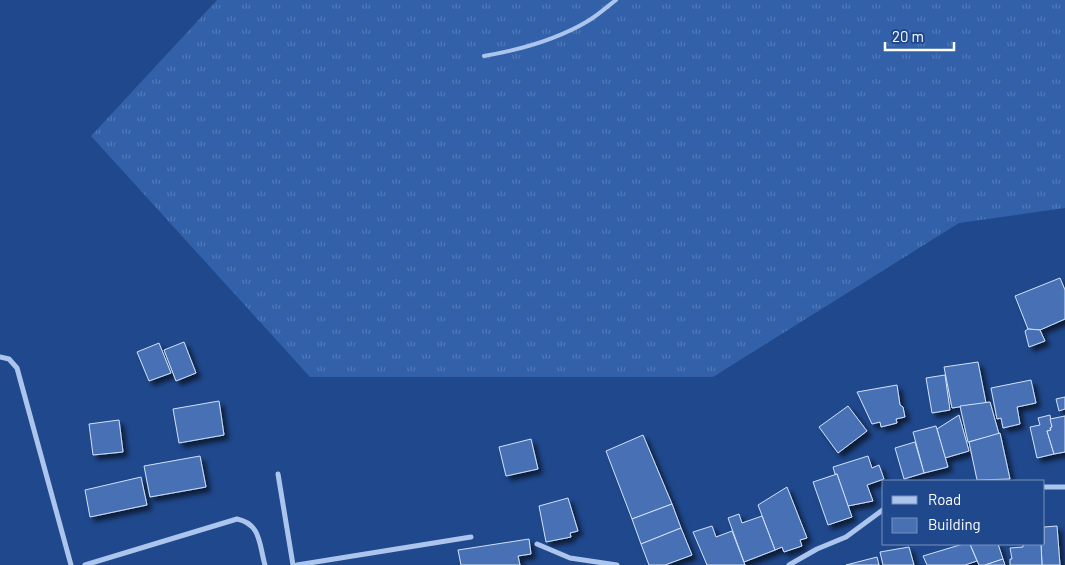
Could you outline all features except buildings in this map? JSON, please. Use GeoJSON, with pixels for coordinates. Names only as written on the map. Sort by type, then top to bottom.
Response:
{"type":"FeatureCollection","features":[{"type":"Feature","properties":{"kind":"street"},"geometry":{"type":"LineString","coordinates":[[0,357],[9,359],[17,368],[71,565]]}},
{"type":"Feature","properties":{"kind":"street"},"geometry":{"type":"LineString","coordinates":[[278,474],[293,565]]}},
{"type":"Feature","properties":{"kind":"street"},"geometry":{"type":"LineString","coordinates":[[1045,487],[1065,487]]}},
{"type":"Feature","properties":{"kind":"street"},"geometry":{"type":"LineString","coordinates":[[789,565],[817,549],[846,537],[882,510]]}},
{"type":"Feature","properties":{"kind":"street"},"geometry":{"type":"LineString","coordinates":[[85,565],[236,519],[247,521],[255,529],[265,565]]}},
{"type":"Feature","properties":{"kind":"street"},"geometry":{"type":"LineString","coordinates":[[297,565],[472,537]]}},
{"type":"Feature","properties":{"kind":"street"},"geometry":{"type":"LineString","coordinates":[[537,544],[570,558],[617,565]]}},
{"type":"Feature","properties":{"kind":"lane"},"geometry":{"type":"LineString","coordinates":[[484,56],[511,51],[553,37],[587,22],[616,0]]}},
{"type":"Feature","properties":{"kind":"green space"},"geometry":{"type":"Polygon","coordinates":[[[217,0],[1065,0],[1065,208],[959,223],[713,377],[310,377],[91,136],[217,0]]]}}]}
